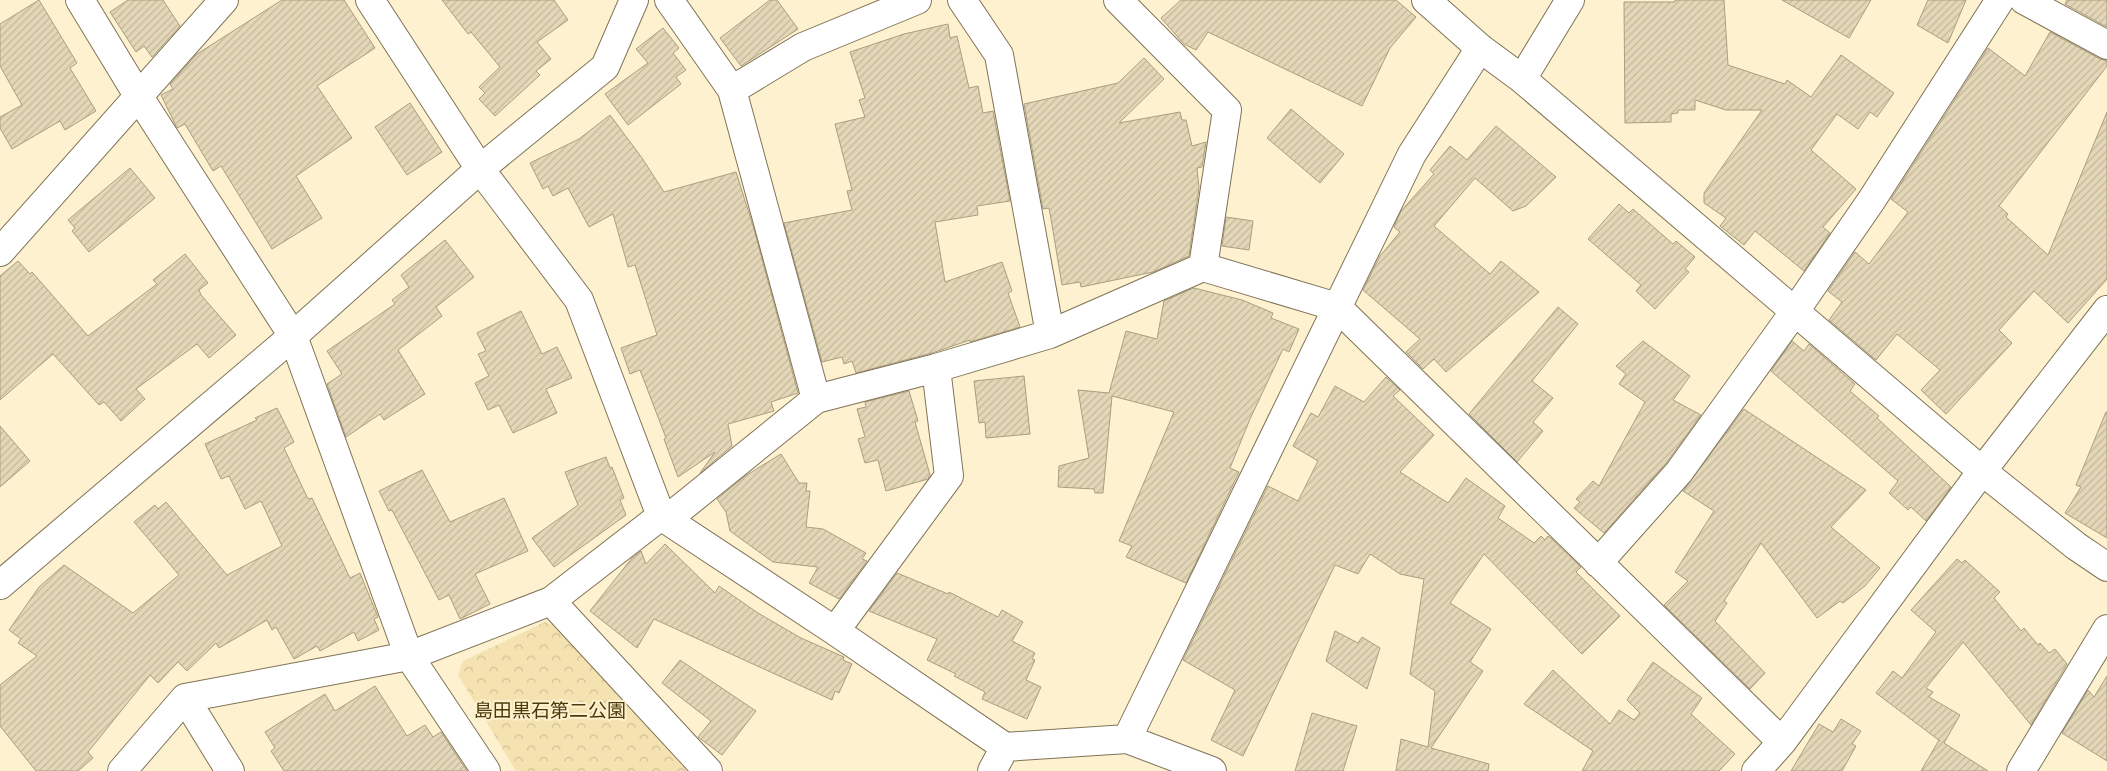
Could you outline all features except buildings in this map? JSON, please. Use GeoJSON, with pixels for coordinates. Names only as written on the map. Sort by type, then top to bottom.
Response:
{"type":"FeatureCollection","features":[{"type":"Feature","properties":{"kind":"street"},"geometry":{"type":"LineString","coordinates":[[80,0],[139,97],[293,336],[410,656],[486,771]]}},
{"type":"Feature","properties":{"kind":"street"},"geometry":{"type":"LineString","coordinates":[[0,252],[224,0]]}},
{"type":"Feature","properties":{"kind":"street"},"geometry":{"type":"LineString","coordinates":[[370,0],[480,169],[579,300],[661,516],[835,631],[1004,747],[1127,739],[1205,770]]}},
{"type":"Feature","properties":{"kind":"street"},"geometry":{"type":"LineString","coordinates":[[0,585],[293,336],[480,169],[605,67],[634,0]]}},
{"type":"Feature","properties":{"kind":"street"},"geometry":{"type":"LineString","coordinates":[[669,0],[732,90],[816,399]]}},
{"type":"Feature","properties":{"kind":"street"},"geometry":{"type":"LineString","coordinates":[[732,90],[803,47],[917,0]]}},
{"type":"Feature","properties":{"kind":"street"},"geometry":{"type":"LineString","coordinates":[[962,0],[999,55],[1050,334]]}},
{"type":"Feature","properties":{"kind":"street"},"geometry":{"type":"LineString","coordinates":[[1118,0],[1228,110],[1203,267]]}},
{"type":"Feature","properties":{"kind":"street"},"geometry":{"type":"LineString","coordinates":[[1426,0],[1480,48],[1522,78],[1982,471],[2076,546],[2107,567]]}},
{"type":"Feature","properties":{"kind":"street"},"geometry":{"type":"LineString","coordinates":[[1522,78],[1570,0]]}},
{"type":"Feature","properties":{"kind":"street"},"geometry":{"type":"LineString","coordinates":[[1598,563],[1679,472],[1796,311],[1871,201],[2000,0]]}},
{"type":"Feature","properties":{"kind":"street"},"geometry":{"type":"LineString","coordinates":[[2024,0],[2107,45]]}},
{"type":"Feature","properties":{"kind":"street"},"geometry":{"type":"LineString","coordinates":[[1127,739],[1412,154],[1480,48]]}},
{"type":"Feature","properties":{"kind":"street"},"geometry":{"type":"LineString","coordinates":[[122,771],[185,698],[410,656],[551,601],[661,516],[676,512],[816,399],[936,368],[1050,334],[1203,267],[1337,307],[1782,742]]}},
{"type":"Feature","properties":{"kind":"street"},"geometry":{"type":"LineString","coordinates":[[1756,771],[1782,742],[1982,471],[2107,310]]}},
{"type":"Feature","properties":{"kind":"street"},"geometry":{"type":"LineString","coordinates":[[835,631],[948,476],[936,368]]}},
{"type":"Feature","properties":{"kind":"street"},"geometry":{"type":"LineString","coordinates":[[551,601],[708,771]]}},
{"type":"Feature","properties":{"kind":"street"},"geometry":{"type":"LineString","coordinates":[[2021,771],[2107,629]]}},
{"type":"Feature","properties":{"kind":"street"},"geometry":{"type":"LineString","coordinates":[[185,698],[230,771]]}},
{"type":"Feature","properties":{"kind":"street"},"geometry":{"type":"LineString","coordinates":[[992,771],[1004,747]]}},
{"type":"Feature","properties":{"kind":"green space","name":"島田黒石第二公園"},"geometry":{"type":"Polygon","coordinates":[[[545,622],[557,626],[687,771],[516,771],[458,675],[463,661],[545,622]]]}}]}
